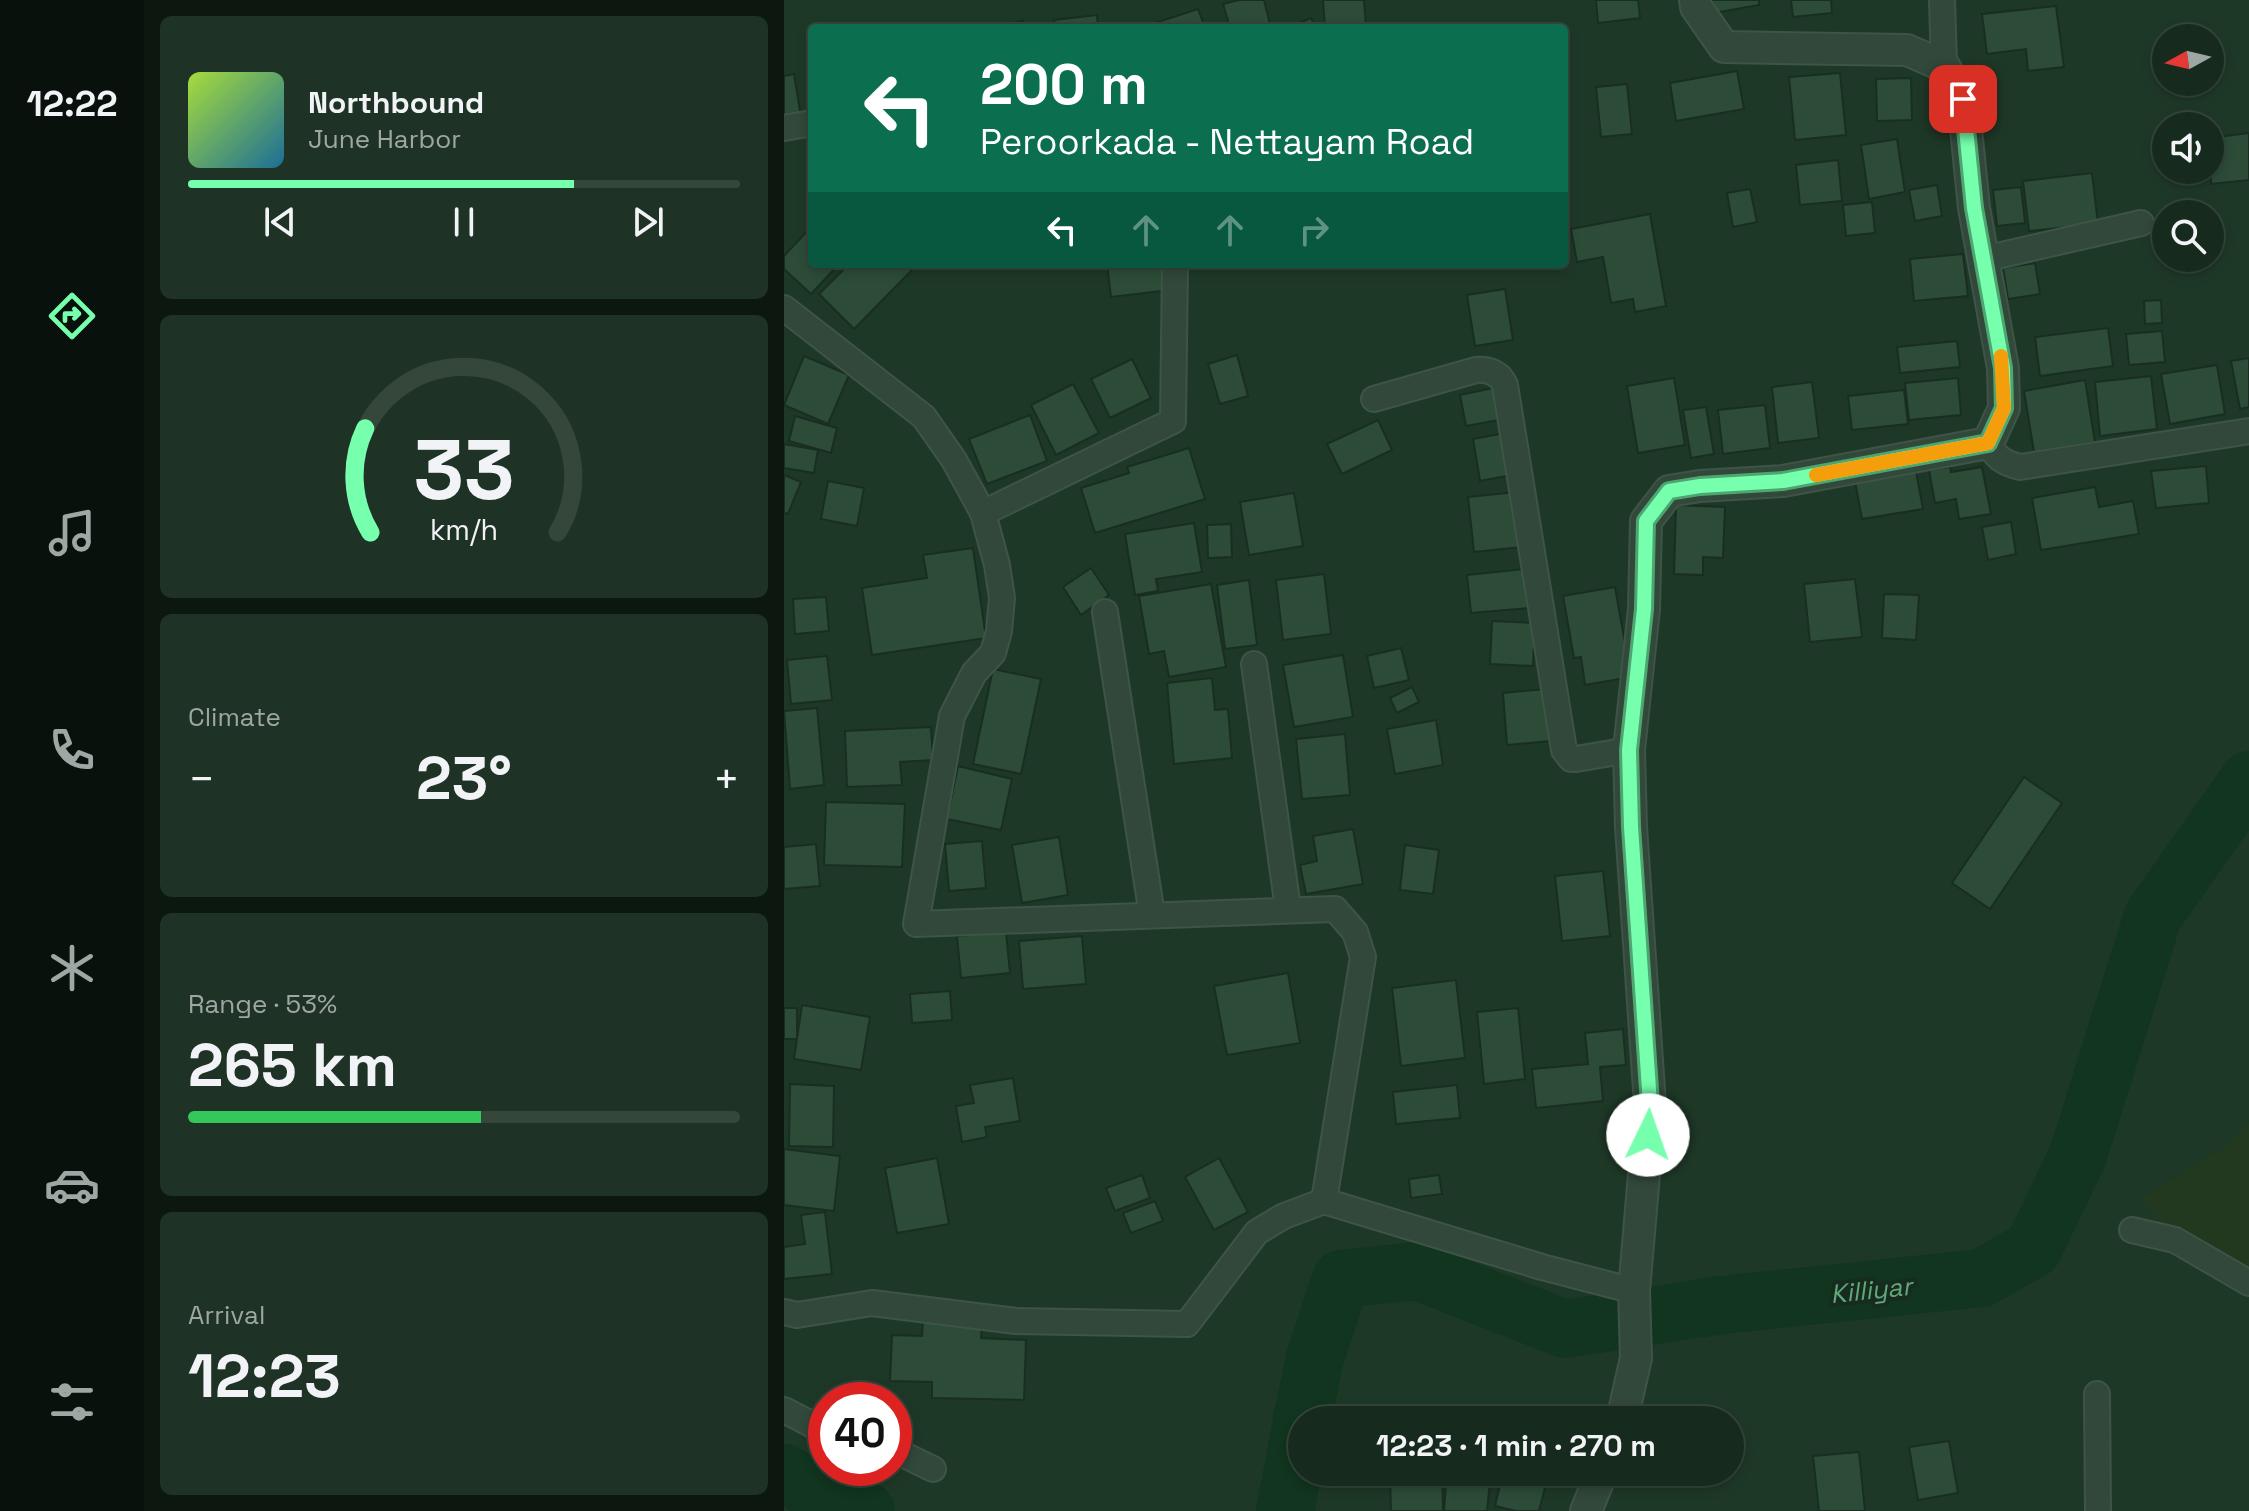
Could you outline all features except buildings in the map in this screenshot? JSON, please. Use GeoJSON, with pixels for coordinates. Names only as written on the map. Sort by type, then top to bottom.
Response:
{"type":"FeatureCollection","features":[{"type":"Feature","properties":{"kind":"street"},"geometry":{"type":"LineString","coordinates":[[1695,0],[1696,7],[1724,47],[1907,50],[1944,66]]}},
{"type":"Feature","properties":{"kind":"street"},"geometry":{"type":"LineString","coordinates":[[1942,0],[1944,66],[1963,99],[1974,208],[2003,368],[2004,408],[1988,443]]}},
{"type":"Feature","properties":{"kind":"street"},"geometry":{"type":"LineString","coordinates":[[784,128],[808,124]]}},
{"type":"Feature","properties":{"kind":"street"},"geometry":{"type":"LineString","coordinates":[[1984,259],[2141,223]]}},
{"type":"Feature","properties":{"kind":"street"},"geometry":{"type":"LineString","coordinates":[[983,513],[1173,421],[1175,268]]}},
{"type":"Feature","properties":{"kind":"street"},"geometry":{"type":"LineString","coordinates":[[784,308],[924,417],[954,460],[983,513],[997,565],[1002,598],[999,631],[993,653],[974,673],[952,716],[916,924],[1335,909],[1355,932],[1363,957],[1324,1201]]}},
{"type":"Feature","properties":{"kind":"street"},"geometry":{"type":"LineString","coordinates":[[1374,399],[1476,370],[1501,377],[1505,385],[1565,755],[1573,759],[1629,750]]}},
{"type":"Feature","properties":{"kind":"street"},"geometry":{"type":"LineString","coordinates":[[1988,443],[1994,455],[2005,463],[2020,467],[2249,431]]}},
{"type":"Feature","properties":{"kind":"street"},"geometry":{"type":"LineString","coordinates":[[1625,1406],[1636,1358],[1634,1291],[1650,1104],[1631,827],[1629,750],[1644,609],[1646,521],[1669,491],[1783,481],[1988,443]]}},
{"type":"Feature","properties":{"kind":"street"},"geometry":{"type":"LineString","coordinates":[[1105,612],[1152,915]]}},
{"type":"Feature","properties":{"kind":"street"},"geometry":{"type":"LineString","coordinates":[[1254,664],[1288,909]]}},
{"type":"Feature","properties":{"kind":"street"},"geometry":{"type":"LineString","coordinates":[[784,1312],[797,1315],[872,1303],[1016,1321],[1187,1324],[1257,1232],[1284,1216],[1324,1201],[1542,1267],[1634,1291]]}},
{"type":"Feature","properties":{"kind":"street"},"geometry":{"type":"LineString","coordinates":[[2132,1230],[2175,1240],[2249,1283]]}},
{"type":"Feature","properties":{"kind":"street"},"geometry":{"type":"LineString","coordinates":[[2097,1394],[2098,1511]]}},
{"type":"Feature","properties":{"kind":"street"},"geometry":{"type":"LineString","coordinates":[[784,1410],[808,1423]]}},
{"type":"Feature","properties":{"kind":"street"},"geometry":{"type":"LineString","coordinates":[[912,1459],[933,1469]]}},
{"type":"Feature","properties":{"kind":"street"},"geometry":{"type":"LineString","coordinates":[[1586,1511],[1596,1486]]}},
{"type":"Feature","properties":{"kind":"green space"},"geometry":{"type":"Polygon","coordinates":[[[2249,1121],[2249,1298],[2178,1246],[2142,1198],[2229,1144],[2249,1121]]]}},
{"type":"Feature","properties":{"kind":"waterway","name":"Killiyar"},"geometry":{"type":"LineString","coordinates":[[1305,1406],[1315,1358],[1341,1279],[1417,1271],[1565,1329],[1722,1305],[1982,1278],[2033,1249],[2078,1155],[2153,916],[2249,780]]}},
{"type":"Feature","properties":{"kind":"waterway","name":"Killiyar"},"geometry":{"type":"LineString","coordinates":[[784,1473],[839,1507],[866,1511]]}},
{"type":"Feature","properties":{"kind":"waterway","name":"Killiyar"},"geometry":{"type":"LineString","coordinates":[[1285,1511],[1290,1486]]}},
{"type":"Feature","properties":{"kind":"slow traffic"},"geometry":{"type":"LineString","coordinates":[[1816,475],[1988,443],[2004,408],[2001,356]]}},
{"type":"Feature","properties":{"kind":"route"},"geometry":{"type":"LineString","coordinates":[[1648,1135],[1650,1104],[1631,827],[1629,750],[1644,609],[1646,521],[1669,491],[1783,481],[1988,443],[2004,408],[2003,368],[1974,208],[1963,99]]}}]}
